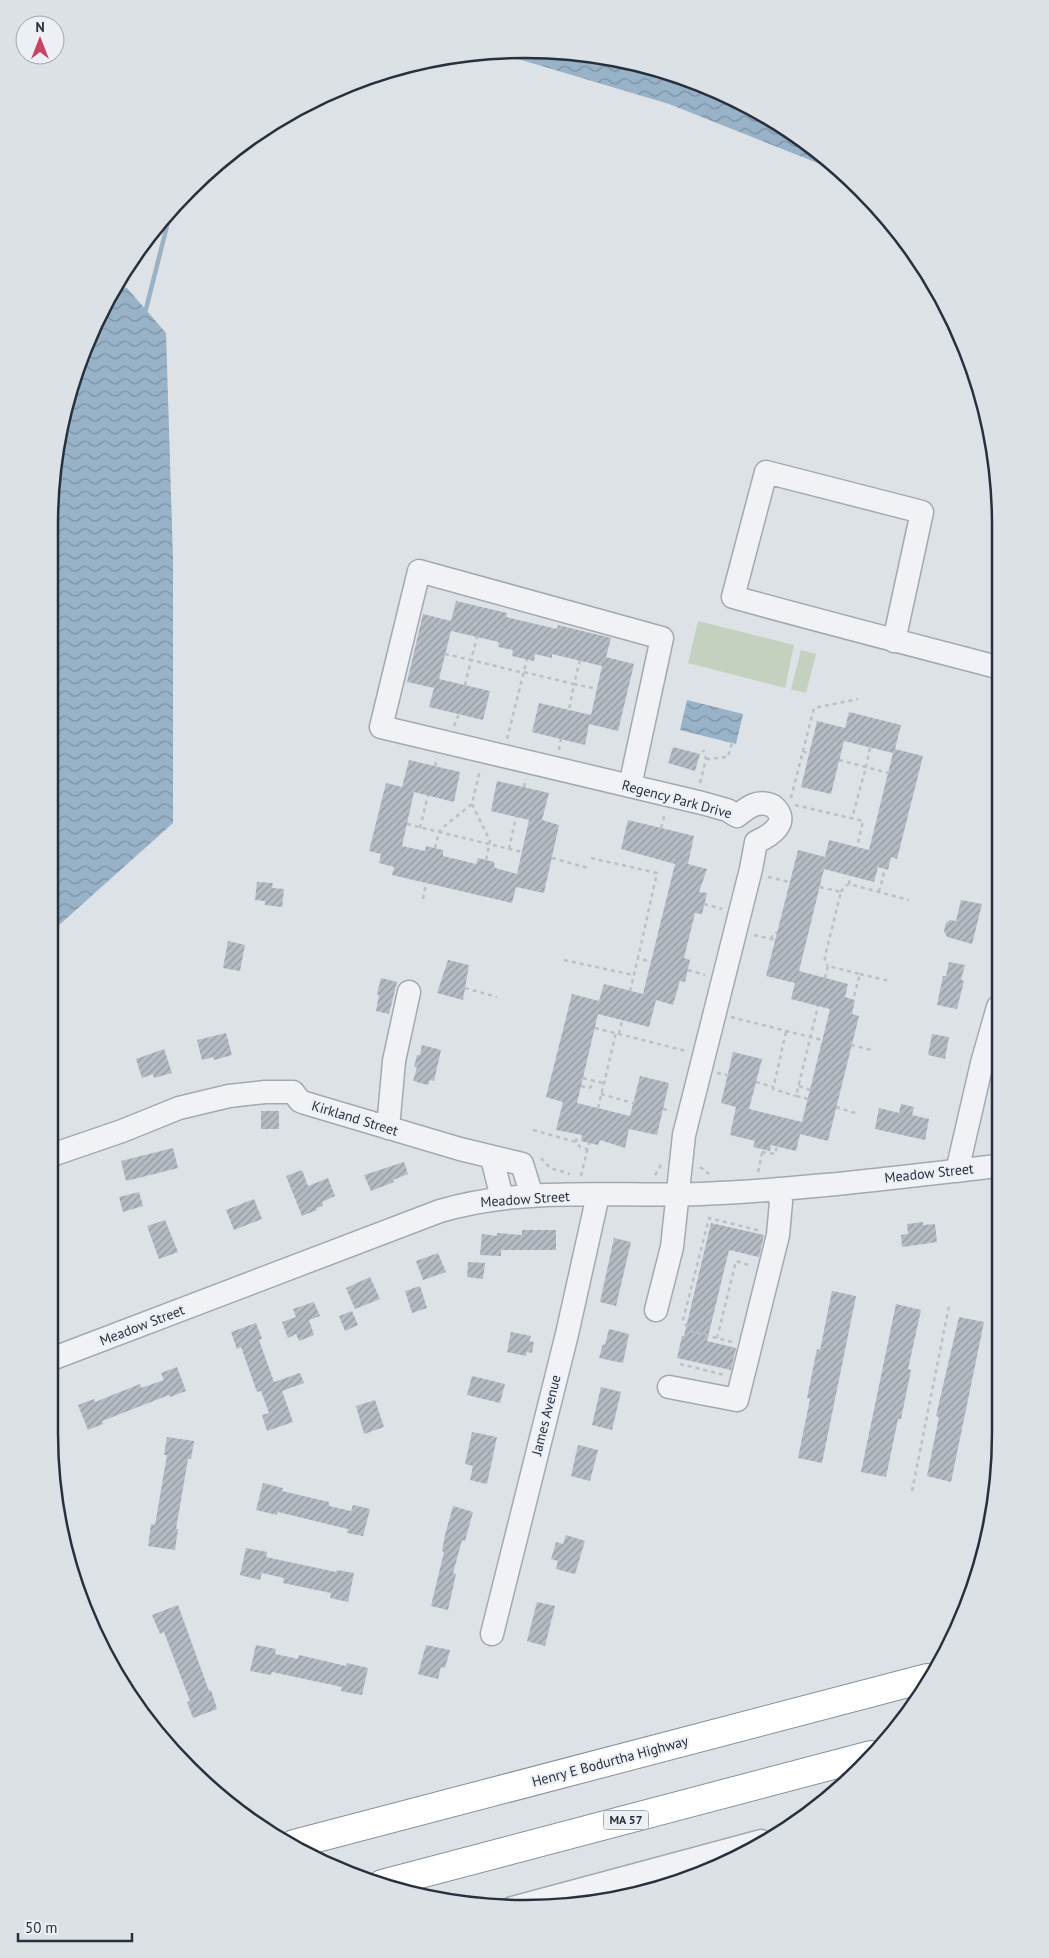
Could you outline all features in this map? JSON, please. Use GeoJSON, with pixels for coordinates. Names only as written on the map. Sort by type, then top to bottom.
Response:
{"type":"FeatureCollection","features":[{"type":"Feature","properties":{"kind":"highway","name":"Henry E Bodurtha Highway"},"geometry":{"type":"LineString","coordinates":[[300,1843],[921,1679]]}},
{"type":"Feature","properties":{"kind":"highway","name":"MA 57"},"geometry":{"type":"LineString","coordinates":[[392,1881],[861,1758]]}},
{"type":"Feature","properties":{"kind":"street"},"geometry":{"type":"LineString","coordinates":[[894,641],[922,512],[766,472],[732,597],[894,641],[992,666]]}},
{"type":"Feature","properties":{"kind":"street","name":"Regency Park Drive"},"geometry":{"type":"LineString","coordinates":[[630,786],[662,638],[419,571],[381,727],[484,751],[630,786],[719,807],[737,816],[753,804],[767,803],[775,807],[780,819],[777,829],[769,836],[756,842],[751,869],[684,1135],[672,1247],[656,1310]]}},
{"type":"Feature","properties":{"kind":"street"},"geometry":{"type":"LineString","coordinates":[[388,1128],[394,1061],[409,992]]}},
{"type":"Feature","properties":{"kind":"street"},"geometry":{"type":"LineString","coordinates":[[957,1171],[992,1028]]}},
{"type":"Feature","properties":{"kind":"street","name":"Kirkland Street"},"geometry":{"type":"LineString","coordinates":[[57,1153],[122,1131],[179,1108],[229,1096],[256,1092],[292,1092],[300,1101],[305,1103],[492,1158],[522,1164],[532,1196]]}},
{"type":"Feature","properties":{"kind":"street"},"geometry":{"type":"LineString","coordinates":[[492,1158],[502,1198]]}},
{"type":"Feature","properties":{"kind":"street","name":"Meadow Street"},"geometry":{"type":"LineString","coordinates":[[57,1357],[440,1211],[476,1202],[532,1196],[592,1186],[678,1194],[777,1189],[992,1167]]}},
{"type":"Feature","properties":{"kind":"street","name":"James Avenue"},"geometry":{"type":"LineString","coordinates":[[492,1634],[567,1334],[592,1186]]}},
{"type":"Feature","properties":{"kind":"street"},"geometry":{"type":"LineString","coordinates":[[669,1387],[737,1400],[778,1235],[781,1202],[777,1189]]}},
{"type":"Feature","properties":{"kind":"street"},"geometry":{"type":"LineString","coordinates":[[542,1900],[743,1846]]}},
{"type":"Feature","properties":{"kind":"path"},"geometry":{"type":"LineString","coordinates":[[465,685],[477,637]]}},
{"type":"Feature","properties":{"kind":"path"},"geometry":{"type":"LineString","coordinates":[[445,654],[597,690]]}},
{"type":"Feature","properties":{"kind":"path"},"geometry":{"type":"LineString","coordinates":[[506,743],[527,659]]}},
{"type":"Feature","properties":{"kind":"path"},"geometry":{"type":"LineString","coordinates":[[569,710],[580,660]]}},
{"type":"Feature","properties":{"kind":"path"},"geometry":{"type":"LineString","coordinates":[[791,798],[814,708],[858,699]]}},
{"type":"Feature","properties":{"kind":"path"},"geometry":{"type":"LineString","coordinates":[[452,730],[458,714]]}},
{"type":"Feature","properties":{"kind":"path"},"geometry":{"type":"LineString","coordinates":[[557,756],[561,739]]}},
{"type":"Feature","properties":{"kind":"path"},"geometry":{"type":"LineString","coordinates":[[706,759],[728,757],[732,743]]}},
{"type":"Feature","properties":{"kind":"path"},"geometry":{"type":"LineString","coordinates":[[852,818],[870,748]]}},
{"type":"Feature","properties":{"kind":"path"},"geometry":{"type":"LineString","coordinates":[[699,785],[706,759],[703,750]]}},
{"type":"Feature","properties":{"kind":"path"},"geometry":{"type":"LineString","coordinates":[[484,751],[472,804],[490,844],[486,860]]}},
{"type":"Feature","properties":{"kind":"path"},"geometry":{"type":"LineString","coordinates":[[803,751],[809,754]]}},
{"type":"Feature","properties":{"kind":"path"},"geometry":{"type":"LineString","coordinates":[[839,760],[888,773]]}},
{"type":"Feature","properties":{"kind":"path"},"geometry":{"type":"LineString","coordinates":[[420,828],[428,796]]}},
{"type":"Feature","properties":{"kind":"path"},"geometry":{"type":"LineString","coordinates":[[435,848],[439,832],[472,804]]}},
{"type":"Feature","properties":{"kind":"path"},"geometry":{"type":"LineString","coordinates":[[793,805],[864,821],[858,847]]}},
{"type":"Feature","properties":{"kind":"path"},"geometry":{"type":"LineString","coordinates":[[661,828],[666,809]]}},
{"type":"Feature","properties":{"kind":"path"},"geometry":{"type":"LineString","coordinates":[[509,849],[516,817]]}},
{"type":"Feature","properties":{"kind":"path"},"geometry":{"type":"LineString","coordinates":[[407,824],[522,852]]}},
{"type":"Feature","properties":{"kind":"path"},"geometry":{"type":"LineString","coordinates":[[552,858],[588,868]]}},
{"type":"Feature","properties":{"kind":"path"},"geometry":{"type":"LineString","coordinates":[[591,858],[657,873],[630,991]]}},
{"type":"Feature","properties":{"kind":"path"},"geometry":{"type":"LineString","coordinates":[[879,892],[885,869]]}},
{"type":"Feature","properties":{"kind":"path"},"geometry":{"type":"LineString","coordinates":[[764,876],[790,882]]}},
{"type":"Feature","properties":{"kind":"path"},"geometry":{"type":"LineString","coordinates":[[849,884],[850,876]]}},
{"type":"Feature","properties":{"kind":"path"},"geometry":{"type":"LineString","coordinates":[[424,899],[426,883]]}},
{"type":"Feature","properties":{"kind":"path"},"geometry":{"type":"LineString","coordinates":[[889,981],[828,966],[825,962],[825,956],[841,892],[849,884],[909,900]]}},
{"type":"Feature","properties":{"kind":"path"},"geometry":{"type":"LineString","coordinates":[[820,887],[841,892]]}},
{"type":"Feature","properties":{"kind":"path"},"geometry":{"type":"LineString","coordinates":[[704,904],[724,909]]}},
{"type":"Feature","properties":{"kind":"path"},"geometry":{"type":"LineString","coordinates":[[771,939],[774,933],[777,933]]}},
{"type":"Feature","properties":{"kind":"path"},"geometry":{"type":"LineString","coordinates":[[750,934],[776,940]]}},
{"type":"Feature","properties":{"kind":"path"},"geometry":{"type":"LineString","coordinates":[[638,958],[651,962]]}},
{"type":"Feature","properties":{"kind":"path"},"geometry":{"type":"LineString","coordinates":[[564,960],[633,975]]}},
{"type":"Feature","properties":{"kind":"path"},"geometry":{"type":"LineString","coordinates":[[825,978],[828,966]]}},
{"type":"Feature","properties":{"kind":"path"},"geometry":{"type":"LineString","coordinates":[[688,970],[708,976]]}},
{"type":"Feature","properties":{"kind":"path"},"geometry":{"type":"LineString","coordinates":[[854,996],[860,974]]}},
{"type":"Feature","properties":{"kind":"path"},"geometry":{"type":"LineString","coordinates":[[465,988],[497,997]]}},
{"type":"Feature","properties":{"kind":"path"},"geometry":{"type":"LineString","coordinates":[[796,1096],[818,1006]]}},
{"type":"Feature","properties":{"kind":"path"},"geometry":{"type":"LineString","coordinates":[[715,1013],[822,1040]]}},
{"type":"Feature","properties":{"kind":"path"},"geometry":{"type":"LineString","coordinates":[[598,1108],[622,1020]]}},
{"type":"Feature","properties":{"kind":"path"},"geometry":{"type":"LineString","coordinates":[[595,1028],[705,1056]]}},
{"type":"Feature","properties":{"kind":"path"},"geometry":{"type":"LineString","coordinates":[[773,1086],[786,1031]]}},
{"type":"Feature","properties":{"kind":"path"},"geometry":{"type":"LineString","coordinates":[[851,1045],[872,1050]]}},
{"type":"Feature","properties":{"kind":"path"},"geometry":{"type":"LineString","coordinates":[[583,1078],[604,1083]]}},
{"type":"Feature","properties":{"kind":"path"},"geometry":{"type":"LineString","coordinates":[[581,1086],[589,1088],[593,1085],[594,1081]]}},
{"type":"Feature","properties":{"kind":"path"},"geometry":{"type":"LineString","coordinates":[[756,1082],[808,1099]]}},
{"type":"Feature","properties":{"kind":"path"},"geometry":{"type":"LineString","coordinates":[[798,1086],[810,1090]]}},
{"type":"Feature","properties":{"kind":"path"},"geometry":{"type":"LineString","coordinates":[[601,1094],[633,1103]]}},
{"type":"Feature","properties":{"kind":"path"},"geometry":{"type":"LineString","coordinates":[[836,1107],[855,1113]]}},
{"type":"Feature","properties":{"kind":"path"},"geometry":{"type":"LineString","coordinates":[[663,1109],[674,1112]]}},
{"type":"Feature","properties":{"kind":"path"},"geometry":{"type":"LineString","coordinates":[[533,1130],[576,1142],[580,1147],[587,1150]]}},
{"type":"Feature","properties":{"kind":"path"},"geometry":{"type":"LineString","coordinates":[[576,1142],[577,1134]]}},
{"type":"Feature","properties":{"kind":"path"},"geometry":{"type":"LineString","coordinates":[[581,1176],[589,1143]]}},
{"type":"Feature","properties":{"kind":"path"},"geometry":{"type":"LineString","coordinates":[[757,1178],[763,1150],[774,1154],[777,1146]]}},
{"type":"Feature","properties":{"kind":"path"},"geometry":{"type":"LineString","coordinates":[[539,1157],[550,1168],[581,1176],[592,1186]]}},
{"type":"Feature","properties":{"kind":"path"},"geometry":{"type":"LineString","coordinates":[[652,1179],[664,1158]]}},
{"type":"Feature","properties":{"kind":"path"},"geometry":{"type":"LineString","coordinates":[[750,1346],[693,1332],[688,1329],[683,1320],[708,1218],[778,1235]]}},
{"type":"Feature","properties":{"kind":"path"},"geometry":{"type":"LineString","coordinates":[[717,1338],[736,1261],[769,1270]]}},
{"type":"Feature","properties":{"kind":"path"},"geometry":{"type":"LineString","coordinates":[[912,1491],[949,1306]]}},
{"type":"Feature","properties":{"kind":"path"},"geometry":{"type":"LineString","coordinates":[[680,1364],[742,1379]]}},
{"type":"Feature","properties":{"kind":"green space"},"geometry":{"type":"Polygon","coordinates":[[[698,621],[794,645],[785,688],[688,663],[698,621]]]}},
{"type":"Feature","properties":{"kind":"green space"},"geometry":{"type":"Polygon","coordinates":[[[801,650],[816,654],[806,693],[791,689],[801,650]]]}},
{"type":"Feature","properties":{"kind":"water"},"geometry":{"type":"Polygon","coordinates":[[[515,58],[555,58],[585,61],[616,66],[675,82],[703,93],[758,120],[784,136],[822,165],[669,104],[515,58]]]}},
{"type":"Feature","properties":{"kind":"water"},"geometry":{"type":"Polygon","coordinates":[[[122,287],[127,288],[166,333],[173,559],[173,823],[57,927],[57,524],[61,464],[66,433],[82,374],[106,318],[122,287]]]}},
{"type":"Feature","properties":{"kind":"water"},"geometry":{"type":"Polygon","coordinates":[[[687,700],[743,714],[736,744],[680,730],[687,700]]]}},
{"type":"Feature","properties":{"kind":"building"},"geometry":{"type":"Polygon","coordinates":[[[456,601],[507,613],[506,617],[557,629],[558,625],[611,638],[606,657],[634,664],[618,731],[589,724],[585,745],[532,732],[539,703],[591,715],[602,666],[552,654],[552,658],[535,654],[534,661],[512,656],[513,650],[498,647],[499,642],[451,631],[439,679],[490,691],[483,720],[429,707],[434,688],[407,682],[423,614],[451,621],[456,601]]]}},
{"type":"Feature","properties":{"kind":"building"},"geometry":{"type":"Polygon","coordinates":[[[849,712],[901,725],[895,749],[923,756],[897,859],[891,857],[888,870],[878,867],[874,882],[824,869],[799,971],[848,984],[845,997],[855,1000],[852,1014],[859,1016],[828,1141],[800,1134],[796,1151],[771,1145],[770,1151],[753,1147],[755,1141],[730,1135],[736,1107],[721,1103],[733,1052],[762,1059],[749,1109],[802,1122],[830,1009],[791,999],[795,983],[766,976],[798,850],[825,857],[829,840],[869,850],[893,753],[844,741],[831,794],[801,787],[817,721],[845,728],[849,712]]]}},
{"type":"Feature","properties":{"kind":"building"},"geometry":{"type":"Polygon","coordinates":[[[673,747],[700,754],[695,771],[668,763],[673,747]]]}},
{"type":"Feature","properties":{"kind":"building"},"geometry":{"type":"Polygon","coordinates":[[[409,760],[460,772],[454,802],[414,792],[402,846],[425,851],[426,846],[443,850],[443,856],[476,864],[478,858],[494,862],[495,868],[517,874],[529,820],[491,811],[497,781],[549,793],[542,820],[559,825],[544,893],[516,887],[512,903],[392,875],[394,867],[379,863],[381,854],[369,851],[386,783],[402,787],[409,760]]]}},
{"type":"Feature","properties":{"kind":"building"},"geometry":{"type":"Polygon","coordinates":[[[628,820],[694,836],[688,864],[707,869],[699,892],[707,893],[702,914],[695,913],[684,958],[690,960],[685,982],[680,981],[673,1005],[656,1000],[649,1027],[598,1014],[577,1103],[630,1116],[640,1076],[669,1083],[657,1135],[629,1129],[625,1148],[600,1140],[598,1145],[581,1141],[582,1135],[556,1130],[563,1102],[546,1097],[572,994],[599,1001],[604,984],[643,994],[675,864],[621,849],[628,820]]]}},
{"type":"Feature","properties":{"kind":"building"},"geometry":{"type":"Polygon","coordinates":[[[257,882],[273,883],[272,888],[284,889],[282,907],[265,905],[265,901],[255,900],[257,882]]]}},
{"type":"Feature","properties":{"kind":"building"},"geometry":{"type":"Polygon","coordinates":[[[961,900],[982,904],[972,944],[947,937],[944,931],[946,923],[950,920],[956,921],[961,900]]]}},
{"type":"Feature","properties":{"kind":"building"},"geometry":{"type":"Polygon","coordinates":[[[228,941],[245,945],[240,971],[223,968],[228,941]]]}},
{"type":"Feature","properties":{"kind":"building"},"geometry":{"type":"Polygon","coordinates":[[[448,960],[469,965],[463,1000],[437,993],[448,960]]]}},
{"type":"Feature","properties":{"kind":"building"},"geometry":{"type":"Polygon","coordinates":[[[949,962],[965,965],[961,980],[964,981],[957,1009],[937,1005],[943,976],[946,976],[949,962]]]}},
{"type":"Feature","properties":{"kind":"building"},"geometry":{"type":"Polygon","coordinates":[[[381,978],[397,982],[389,1014],[376,1011],[379,995],[377,994],[381,978]]]}},
{"type":"Feature","properties":{"kind":"building"},"geometry":{"type":"Polygon","coordinates":[[[226,1033],[232,1055],[214,1060],[213,1057],[202,1060],[197,1040],[226,1033]]]}},
{"type":"Feature","properties":{"kind":"building"},"geometry":{"type":"Polygon","coordinates":[[[932,1034],[949,1037],[945,1059],[928,1055],[932,1034]]]}},
{"type":"Feature","properties":{"kind":"building"},"geometry":{"type":"Polygon","coordinates":[[[422,1045],[441,1050],[434,1081],[430,1080],[428,1085],[413,1081],[417,1067],[414,1067],[417,1055],[420,1055],[422,1045]]]}},
{"type":"Feature","properties":{"kind":"building"},"geometry":{"type":"Polygon","coordinates":[[[164,1049],[172,1073],[154,1078],[153,1074],[142,1078],[136,1059],[164,1049]]]}},
{"type":"Feature","properties":{"kind":"building"},"geometry":{"type":"Polygon","coordinates":[[[901,1104],[914,1107],[912,1115],[929,1119],[925,1140],[875,1129],[879,1108],[899,1113],[901,1104]]]}},
{"type":"Feature","properties":{"kind":"building"},"geometry":{"type":"Polygon","coordinates":[[[261,1111],[279,1111],[279,1129],[261,1129],[261,1111]]]}},
{"type":"Feature","properties":{"kind":"building"},"geometry":{"type":"Polygon","coordinates":[[[173,1148],[178,1168],[126,1181],[121,1161],[173,1148]]]}},
{"type":"Feature","properties":{"kind":"building"},"geometry":{"type":"Polygon","coordinates":[[[404,1162],[408,1174],[371,1191],[364,1175],[404,1162]]]}},
{"type":"Feature","properties":{"kind":"building"},"geometry":{"type":"Polygon","coordinates":[[[302,1170],[308,1186],[328,1178],[335,1196],[322,1202],[323,1206],[316,1208],[317,1210],[302,1216],[286,1176],[302,1170]]]}},
{"type":"Feature","properties":{"kind":"building"},"geometry":{"type":"Polygon","coordinates":[[[139,1192],[143,1206],[123,1212],[119,1197],[139,1192]]]}},
{"type":"Feature","properties":{"kind":"building"},"geometry":{"type":"Polygon","coordinates":[[[254,1199],[262,1219],[234,1230],[226,1210],[254,1199]]]}},
{"type":"Feature","properties":{"kind":"building"},"geometry":{"type":"Polygon","coordinates":[[[165,1220],[178,1252],[159,1259],[147,1226],[165,1220]]]}},
{"type":"Feature","properties":{"kind":"building"},"geometry":{"type":"Polygon","coordinates":[[[923,1222],[923,1225],[935,1224],[937,1242],[902,1247],[901,1235],[908,1234],[907,1224],[923,1222]]]}},
{"type":"Feature","properties":{"kind":"building"},"geometry":{"type":"Polygon","coordinates":[[[711,1223],[764,1235],[759,1257],[729,1250],[707,1341],[736,1348],[731,1370],[677,1358],[711,1223]]]}},
{"type":"Feature","properties":{"kind":"building"},"geometry":{"type":"Polygon","coordinates":[[[522,1230],[556,1230],[556,1250],[501,1250],[501,1256],[480,1255],[482,1234],[497,1236],[497,1233],[522,1235],[522,1230]]]}},
{"type":"Feature","properties":{"kind":"building"},"geometry":{"type":"Polygon","coordinates":[[[614,1238],[631,1242],[616,1306],[600,1302],[614,1238]]]}},
{"type":"Feature","properties":{"kind":"building"},"geometry":{"type":"Polygon","coordinates":[[[438,1253],[446,1272],[423,1280],[416,1261],[438,1253]]]}},
{"type":"Feature","properties":{"kind":"building"},"geometry":{"type":"Polygon","coordinates":[[[468,1262],[485,1263],[483,1279],[467,1277],[468,1262]]]}},
{"type":"Feature","properties":{"kind":"building"},"geometry":{"type":"Polygon","coordinates":[[[370,1277],[380,1299],[355,1309],[346,1288],[370,1277]]]}},
{"type":"Feature","properties":{"kind":"building"},"geometry":{"type":"Polygon","coordinates":[[[420,1286],[427,1308],[412,1313],[405,1291],[420,1286]]]}},
{"type":"Feature","properties":{"kind":"building"},"geometry":{"type":"Polygon","coordinates":[[[832,1291],[856,1296],[822,1463],[798,1458],[810,1399],[807,1398],[817,1349],[820,1350],[832,1291]]]}},
{"type":"Feature","properties":{"kind":"building"},"geometry":{"type":"Polygon","coordinates":[[[314,1302],[320,1316],[309,1320],[314,1335],[299,1341],[296,1334],[288,1338],[282,1322],[296,1317],[293,1309],[314,1302]]]}},
{"type":"Feature","properties":{"kind":"building"},"geometry":{"type":"Polygon","coordinates":[[[896,1304],[921,1310],[908,1369],[911,1370],[901,1419],[898,1419],[886,1477],[861,1472],[896,1304]]]}},
{"type":"Feature","properties":{"kind":"building"},"geometry":{"type":"Polygon","coordinates":[[[352,1311],[358,1325],[345,1331],[339,1316],[352,1311]]]}},
{"type":"Feature","properties":{"kind":"building"},"geometry":{"type":"Polygon","coordinates":[[[959,1317],[984,1322],[951,1482],[927,1476],[939,1417],[936,1416],[959,1317]]]}},
{"type":"Feature","properties":{"kind":"building"},"geometry":{"type":"Polygon","coordinates":[[[256,1323],[262,1339],[259,1340],[274,1382],[300,1373],[304,1383],[282,1391],[293,1422],[267,1431],[262,1415],[269,1413],[261,1391],[257,1392],[241,1347],[237,1349],[231,1332],[256,1323]]]}},
{"type":"Feature","properties":{"kind":"building"},"geometry":{"type":"Polygon","coordinates":[[[609,1329],[629,1334],[623,1363],[599,1358],[609,1329]]]}},
{"type":"Feature","properties":{"kind":"building"},"geometry":{"type":"Polygon","coordinates":[[[511,1332],[531,1336],[529,1341],[534,1342],[532,1353],[527,1352],[526,1356],[507,1352],[511,1332]]]}},
{"type":"Feature","properties":{"kind":"building"},"geometry":{"type":"Polygon","coordinates":[[[177,1367],[186,1391],[170,1397],[169,1395],[102,1421],[103,1424],[88,1430],[78,1405],[94,1399],[95,1402],[140,1384],[141,1388],[164,1380],[161,1373],[177,1367]]]}},
{"type":"Feature","properties":{"kind":"building"},"geometry":{"type":"Polygon","coordinates":[[[472,1376],[505,1384],[500,1403],[467,1395],[472,1376]]]}},
{"type":"Feature","properties":{"kind":"building"},"geometry":{"type":"Polygon","coordinates":[[[601,1387],[621,1392],[612,1430],[592,1425],[601,1387]]]}},
{"type":"Feature","properties":{"kind":"building"},"geometry":{"type":"Polygon","coordinates":[[[375,1400],[384,1427],[364,1434],[356,1406],[375,1400]]]}},
{"type":"Feature","properties":{"kind":"building"},"geometry":{"type":"Polygon","coordinates":[[[472,1432],[497,1437],[487,1484],[470,1480],[473,1466],[465,1464],[472,1432]]]}},
{"type":"Feature","properties":{"kind":"building"},"geometry":{"type":"Polygon","coordinates":[[[167,1437],[194,1441],[191,1459],[188,1459],[176,1529],[178,1529],[175,1550],[148,1546],[151,1524],[155,1525],[167,1455],[164,1455],[167,1437]]]}},
{"type":"Feature","properties":{"kind":"building"},"geometry":{"type":"Polygon","coordinates":[[[578,1445],[598,1450],[590,1481],[571,1476],[578,1445]]]}},
{"type":"Feature","properties":{"kind":"building"},"geometry":{"type":"Polygon","coordinates":[[[263,1483],[283,1488],[282,1491],[329,1502],[329,1506],[351,1511],[353,1505],[370,1509],[363,1536],[347,1533],[348,1529],[278,1512],[277,1515],[256,1510],[263,1483]]]}},
{"type":"Feature","properties":{"kind":"building"},"geometry":{"type":"Polygon","coordinates":[[[453,1506],[473,1512],[465,1541],[462,1540],[453,1573],[456,1574],[448,1610],[431,1606],[444,1552],[442,1551],[445,1535],[453,1506]]]}},
{"type":"Feature","properties":{"kind":"building"},"geometry":{"type":"Polygon","coordinates":[[[566,1535],[585,1541],[575,1574],[556,1569],[558,1561],[551,1559],[556,1542],[563,1544],[566,1535]]]}},
{"type":"Feature","properties":{"kind":"building"},"geometry":{"type":"Polygon","coordinates":[[[246,1548],[267,1552],[266,1557],[336,1572],[337,1570],[354,1573],[348,1602],[330,1598],[331,1593],[283,1583],[284,1578],[262,1573],[260,1580],[240,1575],[246,1548]]]}},
{"type":"Feature","properties":{"kind":"building"},"geometry":{"type":"Polygon","coordinates":[[[537,1602],[555,1606],[545,1646],[527,1641],[537,1602]]]}},
{"type":"Feature","properties":{"kind":"building"},"geometry":{"type":"Polygon","coordinates":[[[178,1605],[217,1709],[193,1718],[187,1702],[190,1701],[164,1632],[160,1634],[152,1615],[178,1605]]]}},
{"type":"Feature","properties":{"kind":"building"},"geometry":{"type":"Polygon","coordinates":[[[256,1645],[276,1649],[275,1654],[298,1659],[299,1655],[346,1666],[347,1663],[368,1668],[362,1695],[341,1691],[342,1687],[272,1672],[271,1675],[250,1671],[256,1645]]]}},
{"type":"Feature","properties":{"kind":"building"},"geometry":{"type":"Polygon","coordinates":[[[426,1645],[450,1650],[445,1668],[441,1667],[438,1679],[418,1674],[426,1645]]]}},
{"type":"Feature","properties":{"kind":"waterway"},"geometry":{"type":"LineString","coordinates":[[145,313],[168,224]]}}]}
